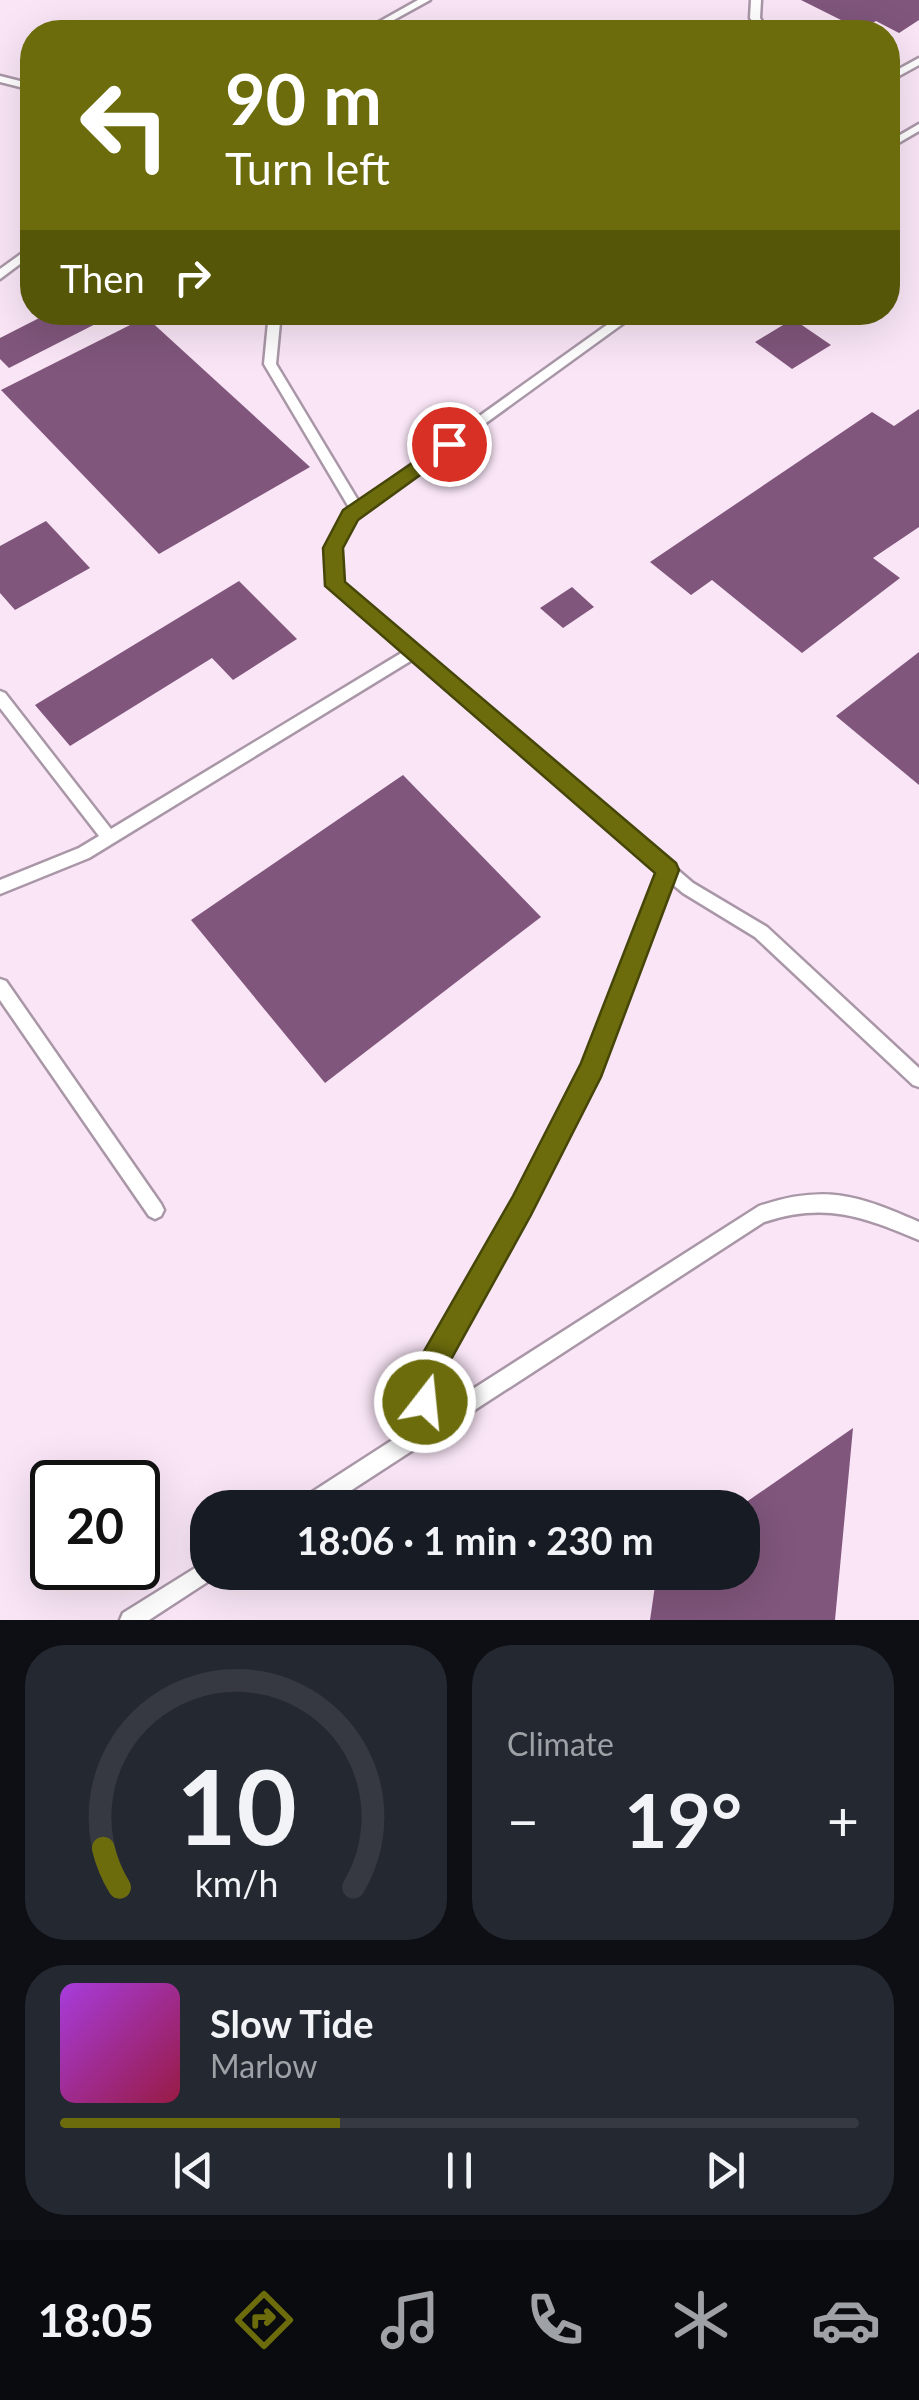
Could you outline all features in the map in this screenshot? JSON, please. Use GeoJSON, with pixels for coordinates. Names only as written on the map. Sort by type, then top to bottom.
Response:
{"type":"FeatureCollection","features":[{"type":"Feature","properties":{"kind":"lane"},"geometry":{"type":"LineString","coordinates":[[388,20],[425,0]]}},
{"type":"Feature","properties":{"kind":"lane"},"geometry":{"type":"LineString","coordinates":[[273,325],[270,364],[357,510]]}},
{"type":"Feature","properties":{"kind":"lane"},"geometry":{"type":"LineString","coordinates":[[616,325],[350,515],[333,548],[335,586],[688,888],[762,932],[919,1079]]}},
{"type":"Feature","properties":{"kind":"lane"},"geometry":{"type":"LineString","coordinates":[[3,879],[84,854],[412,652]]}},
{"type":"Feature","properties":{"kind":"lane"},"geometry":{"type":"LineString","coordinates":[[0,698],[109,838]]}},
{"type":"Feature","properties":{"kind":"lane"},"geometry":{"type":"LineString","coordinates":[[420,1433],[430,1370],[522,1206],[592,1068],[668,870]]}},
{"type":"Feature","properties":{"kind":"lane"},"geometry":{"type":"LineString","coordinates":[[0,986],[155,1210]]}},
{"type":"Feature","properties":{"kind":"lane"},"geometry":{"type":"LineString","coordinates":[[332,1490],[759,1215],[788,1204],[846,1202],[919,1231]]}},
{"type":"Feature","properties":{"kind":"lane"},"geometry":{"type":"LineString","coordinates":[[130,1620],[190,1582]]}},
{"type":"Feature","properties":{"kind":"building"},"geometry":{"type":"Polygon","coordinates":[[[801,0],[919,0],[919,20],[900,32],[900,20],[841,20],[801,0]]]}},
{"type":"Feature","properties":{"kind":"building"},"geometry":{"type":"Polygon","coordinates":[[[26,325],[93,325],[9,368],[0,359],[0,338],[26,325]]]}},
{"type":"Feature","properties":{"kind":"building"},"geometry":{"type":"Polygon","coordinates":[[[130,325],[155,325],[310,467],[159,554],[1,390],[130,325]]]}},
{"type":"Feature","properties":{"kind":"building"},"geometry":{"type":"Polygon","coordinates":[[[783,325],[802,325],[831,345],[792,369],[755,342],[783,325]]]}},
{"type":"Feature","properties":{"kind":"building"},"geometry":{"type":"Polygon","coordinates":[[[919,409],[919,527],[873,558],[900,578],[802,653],[712,580],[691,595],[650,562],[872,412],[894,426],[919,409]]]}},
{"type":"Feature","properties":{"kind":"building"},"geometry":{"type":"Polygon","coordinates":[[[46,521],[90,568],[15,610],[0,593],[0,546],[46,521]]]}},
{"type":"Feature","properties":{"kind":"building"},"geometry":{"type":"Polygon","coordinates":[[[239,581],[297,639],[233,680],[212,658],[70,746],[35,705],[239,581]]]}},
{"type":"Feature","properties":{"kind":"building"},"geometry":{"type":"Polygon","coordinates":[[[572,587],[594,607],[563,628],[540,608],[572,587]]]}},
{"type":"Feature","properties":{"kind":"building"},"geometry":{"type":"Polygon","coordinates":[[[919,652],[919,785],[836,716],[919,652]]]}},
{"type":"Feature","properties":{"kind":"building"},"geometry":{"type":"Polygon","coordinates":[[[403,775],[541,917],[325,1083],[191,920],[403,775]]]}},
{"type":"Feature","properties":{"kind":"building"},"geometry":{"type":"Polygon","coordinates":[[[853,1428],[835,1620],[650,1620],[654,1590],[760,1590],[760,1493],[853,1428]]]}},
{"type":"Feature","properties":{"kind":"route"},"geometry":{"type":"LineString","coordinates":[[425,1402],[430,1370],[522,1206],[592,1068],[668,870],[335,586],[333,548],[350,515],[449,444]]}}]}
